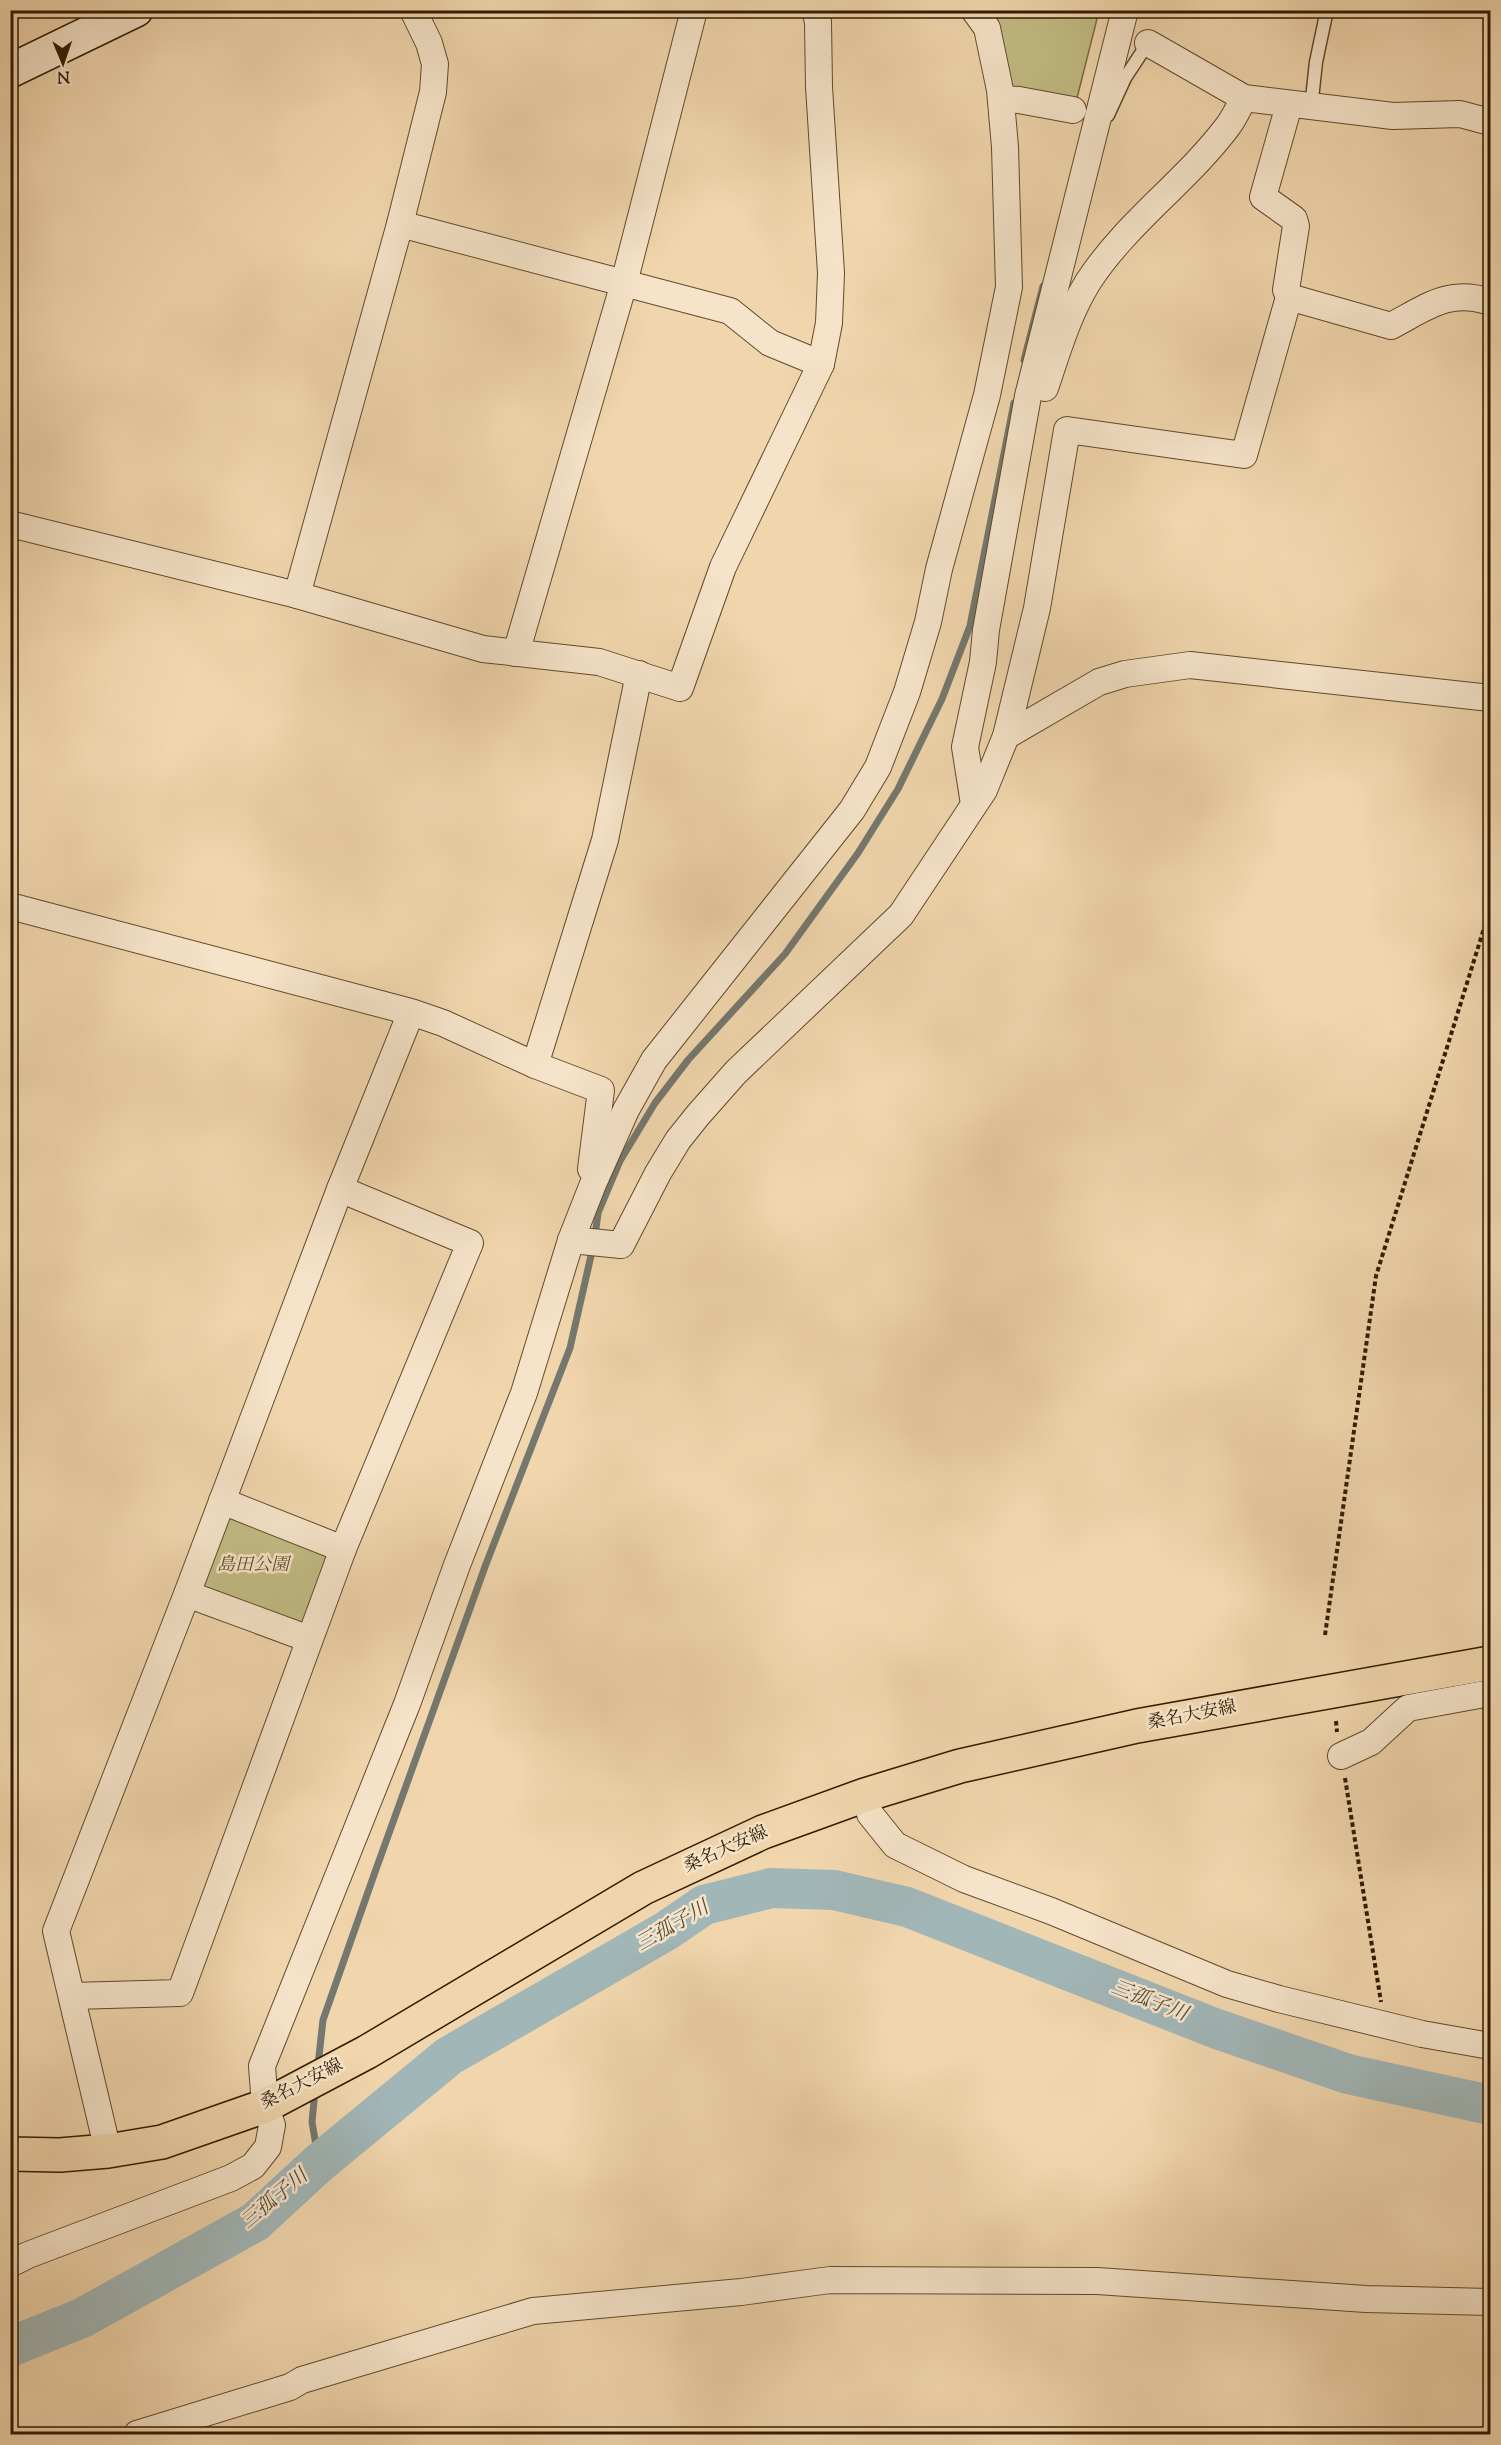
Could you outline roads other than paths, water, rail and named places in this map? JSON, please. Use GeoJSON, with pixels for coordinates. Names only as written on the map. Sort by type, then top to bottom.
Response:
{"type":"FeatureCollection","features":[{"type":"Feature","properties":{"kind":"main road","name":"桑名大安線"},"geometry":{"type":"LineString","coordinates":[[10,2154],[60,2155],[108,2151],[162,2142],[275,2101],[367,2052],[643,1888],[763,1833],[865,1795],[960,1766],[1137,1726],[1491,1663]]}},
{"type":"Feature","properties":{"kind":"street"},"geometry":{"type":"LineString","coordinates":[[10,71],[136,10]]}},
{"type":"Feature","properties":{"kind":"street"},"geometry":{"type":"LineString","coordinates":[[297,595],[400,224],[433,92],[435,64],[429,42],[413,10]]}},
{"type":"Feature","properties":{"kind":"street"},"geometry":{"type":"LineString","coordinates":[[516,652],[624,283],[694,10]]}},
{"type":"Feature","properties":{"kind":"street"},"geometry":{"type":"LineString","coordinates":[[10,524],[297,595],[483,649],[599,662],[680,688],[723,567],[821,364],[829,322],[831,273],[819,87],[818,22],[815,10]]}},
{"type":"Feature","properties":{"kind":"street"},"geometry":{"type":"LineString","coordinates":[[10,2264],[28,2255],[231,2178],[253,2166],[268,2147],[275,2101],[262,2066],[407,1704],[457,1564],[524,1393],[576,1240],[588,1197],[626,1110],[654,1060],[852,810],[878,767],[907,692],[928,622],[939,569],[987,395],[1009,287],[1005,147],[1010,100],[987,28],[975,10]]}},
{"type":"Feature","properties":{"kind":"street"},"geometry":{"type":"LineString","coordinates":[[974,804],[965,747],[983,662],[986,630],[1028,396],[1125,10]]}},
{"type":"Feature","properties":{"kind":"street"},"geometry":{"type":"LineString","coordinates":[[1148,43],[1244,98],[1393,116],[1460,114],[1491,122]]}},
{"type":"Feature","properties":{"kind":"street"},"geometry":{"type":"LineString","coordinates":[[1006,513],[1028,438],[1053,366],[1071,317],[1088,282],[1126,233],[1189,170],[1229,125],[1244,98]]}},
{"type":"Feature","properties":{"kind":"street"},"geometry":{"type":"LineString","coordinates":[[1010,100],[1073,110]]}},
{"type":"Feature","properties":{"kind":"street"},"geometry":{"type":"LineString","coordinates":[[576,1240],[621,1245],[657,1173],[678,1140],[736,1072],[901,915],[984,790],[1006,736],[1036,609],[1067,430],[1244,455],[1289,297],[1286,290],[1296,226],[1294,219],[1263,197],[1300,106]]}},
{"type":"Feature","properties":{"kind":"street"},"geometry":{"type":"LineString","coordinates":[[400,224],[730,311],[770,343],[821,364]]}},
{"type":"Feature","properties":{"kind":"street"},"geometry":{"type":"LineString","coordinates":[[1289,297],[1391,326],[1445,298],[1468,296],[1491,302]]}},
{"type":"Feature","properties":{"kind":"street"},"geometry":{"type":"LineString","coordinates":[[1006,736],[1099,682],[1125,674],[1190,664],[1491,698]]}},
{"type":"Feature","properties":{"kind":"street"},"geometry":{"type":"LineString","coordinates":[[535,1065],[605,840],[639,674]]}},
{"type":"Feature","properties":{"kind":"street"},"geometry":{"type":"LineString","coordinates":[[10,906],[411,1012],[442,1023],[535,1065],[601,1090],[588,1197]]}},
{"type":"Feature","properties":{"kind":"street"},"geometry":{"type":"LineString","coordinates":[[108,2151],[56,1930],[187,1594],[340,1189],[408,1020]]}},
{"type":"Feature","properties":{"kind":"street"},"geometry":{"type":"LineString","coordinates":[[72,1996],[180,1992],[343,1549],[470,1243],[340,1189]]}},
{"type":"Feature","properties":{"kind":"street"},"geometry":{"type":"LineString","coordinates":[[222,1501],[343,1549]]}},
{"type":"Feature","properties":{"kind":"street"},"geometry":{"type":"LineString","coordinates":[[187,1594],[309,1639]]}},
{"type":"Feature","properties":{"kind":"street"},"geometry":{"type":"LineString","coordinates":[[1341,1756],[1371,1742],[1408,1708],[1491,1693]]}},
{"type":"Feature","properties":{"kind":"street"},"geometry":{"type":"LineString","coordinates":[[865,1795],[870,1814],[895,1845],[964,1879],[1051,1911],[1227,1984],[1422,2034],[1491,2046]]}},
{"type":"Feature","properties":{"kind":"street"},"geometry":{"type":"LineString","coordinates":[[137,2434],[290,2387],[302,2380],[533,2311],[741,2292],[830,2280],[1097,2281],[1366,2299],[1491,2302]]}},
{"type":"Feature","properties":{"kind":"lane"},"geometry":{"type":"LineString","coordinates":[[1300,106],[1316,62],[1327,10]]}},
{"type":"Feature","properties":{"kind":"lane"},"geometry":{"type":"LineString","coordinates":[[1092,138],[1101,128],[1125,78],[1148,43]]}},
{"type":"Feature","properties":{"kind":"waterway"},"geometry":{"type":"LineString","coordinates":[[1024,360],[1043,286]]}},
{"type":"Feature","properties":{"kind":"waterway"},"geometry":{"type":"LineString","coordinates":[[595,1236],[598,1213],[620,1161],[655,1103],[688,1060],[785,954],[858,853],[898,789],[942,699],[970,626],[1014,403]]}},
{"type":"Feature","properties":{"kind":"waterway"},"geometry":{"type":"LineString","coordinates":[[318,2065],[323,2020],[375,1872],[486,1564],[570,1348],[593,1247]]}},
{"type":"Feature","properties":{"kind":"waterway","name":"三孤子川"},"geometry":{"type":"LineString","coordinates":[[10,2347],[82,2318],[255,2222],[319,2163],[449,2056],[666,1931],[704,1905],[771,1888],[834,1890],[907,1907],[1217,2029],[1348,2074],[1490,2105]]}},
{"type":"Feature","properties":{"kind":"waterway"},"geometry":{"type":"LineString","coordinates":[[315,2091],[312,2122],[319,2163]]}},
{"type":"Feature","properties":{"kind":"park label","name":"島田公園"},"geometry":{"type":"Point","coordinates":[253,1566]}}]}
